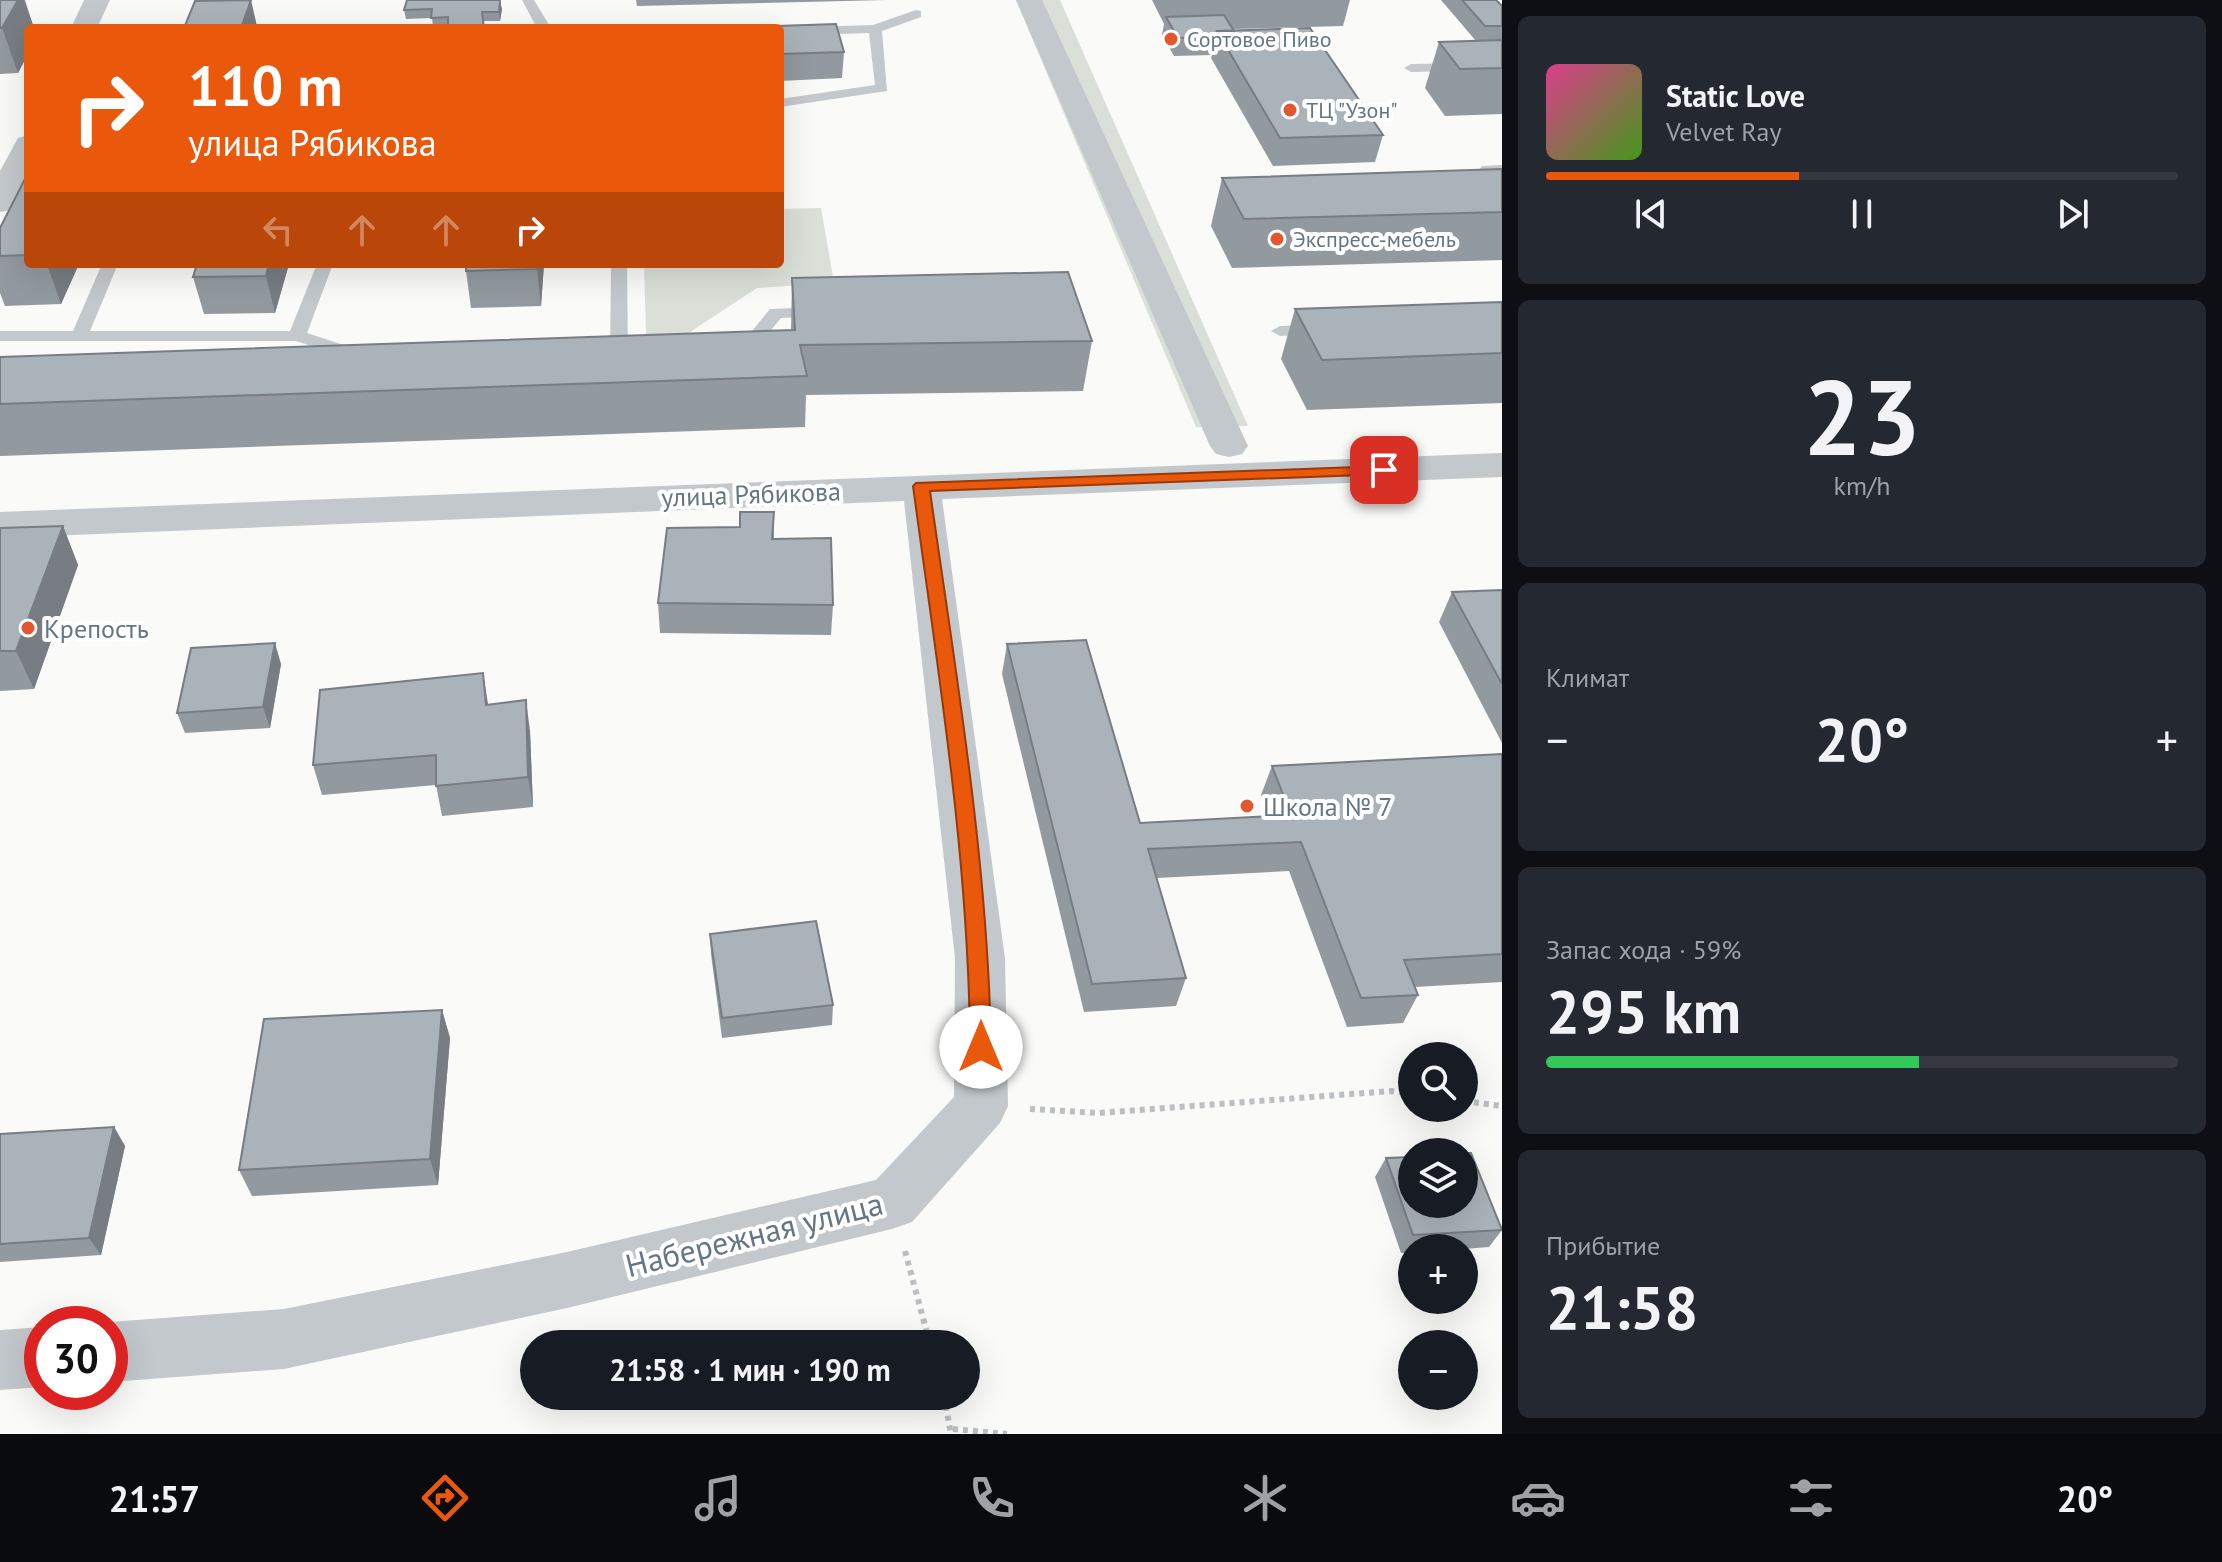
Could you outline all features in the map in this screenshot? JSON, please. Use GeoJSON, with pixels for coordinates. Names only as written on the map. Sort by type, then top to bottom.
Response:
{"type":"FeatureCollection","features":[{"type":"Feature","properties":{"kind":"street"},"geometry":{"type":"LineString","coordinates":[[86,24],[97,0]]}},
{"type":"Feature","properties":{"kind":"street"},"geometry":{"type":"LineString","coordinates":[[1029,0],[1229,446]]}},
{"type":"Feature","properties":{"kind":"street"},"geometry":{"type":"LineString","coordinates":[[0,203],[24,152]]}},
{"type":"Feature","properties":{"kind":"street","name":"улица Рябикова"},"geometry":{"type":"LineString","coordinates":[[0,525],[1502,465]]}},
{"type":"Feature","properties":{"kind":"street"},"geometry":{"type":"LineString","coordinates":[[921,486],[952,714],[980,958],[981,1106]]}},
{"type":"Feature","properties":{"kind":"street","name":"Набережная улица"},"geometry":{"type":"LineString","coordinates":[[128,1351],[284,1339],[567,1280],[892,1203],[981,1106]]}},
{"type":"Feature","properties":{"kind":"street"},"geometry":{"type":"LineString","coordinates":[[0,1360],[24,1358]]}},
{"type":"Feature","properties":{"kind":"lane"},"geometry":{"type":"LineString","coordinates":[[528,0],[542,24]]}},
{"type":"Feature","properties":{"kind":"lane"},"geometry":{"type":"LineString","coordinates":[[784,32],[875,29],[916,14]]}},
{"type":"Feature","properties":{"kind":"lane"},"geometry":{"type":"LineString","coordinates":[[784,102],[882,88],[875,29]]}},
{"type":"Feature","properties":{"kind":"lane"},"geometry":{"type":"LineString","coordinates":[[1411,68],[1502,66]]}},
{"type":"Feature","properties":{"kind":"lane"},"geometry":{"type":"LineString","coordinates":[[1459,192],[1474,192],[1487,169],[1502,169]]}},
{"type":"Feature","properties":{"kind":"lane"},"geometry":{"type":"LineString","coordinates":[[80,335],[108,268]]}},
{"type":"Feature","properties":{"kind":"lane"},"geometry":{"type":"LineString","coordinates":[[297,336],[323,268]]}},
{"type":"Feature","properties":{"kind":"lane"},"geometry":{"type":"LineString","coordinates":[[619,268],[619,365]]}},
{"type":"Feature","properties":{"kind":"lane"},"geometry":{"type":"LineString","coordinates":[[723,361],[738,361],[776,313],[838,312]]}},
{"type":"Feature","properties":{"kind":"lane"},"geometry":{"type":"LineString","coordinates":[[1280,331],[1328,329]]}},
{"type":"Feature","properties":{"kind":"lane"},"geometry":{"type":"LineString","coordinates":[[0,336],[297,336],[369,360]]}},
{"type":"Feature","properties":{"kind":"path"},"geometry":{"type":"LineString","coordinates":[[981,1106],[1099,1113],[1398,1092]]}},
{"type":"Feature","properties":{"kind":"path"},"geometry":{"type":"LineString","coordinates":[[1478,1103],[1502,1106]]}},
{"type":"Feature","properties":{"kind":"path"},"geometry":{"type":"LineString","coordinates":[[892,1203],[926,1330]]}},
{"type":"Feature","properties":{"kind":"path"},"geometry":{"type":"LineString","coordinates":[[947,1410],[952,1431],[1007,1434]]}},
{"type":"Feature","properties":{"kind":"shaded area"},"geometry":{"type":"Polygon","coordinates":[[[1016,0],[1060,0],[1248,426],[1196,427],[1016,0]]]}},
{"type":"Feature","properties":{"kind":"shaded area"},"geometry":{"type":"Polygon","coordinates":[[[821,208],[834,283],[757,288],[687,334],[646,335],[644,268],[784,268],[784,209],[821,208]]]}},
{"type":"Feature","properties":{"kind":"building"},"geometry":{"type":"Polygon","coordinates":[[[0,0],[18,0],[2,28],[0,28],[0,0]]]}},
{"type":"Feature","properties":{"kind":"building"},"geometry":{"type":"Polygon","coordinates":[[[251,0],[242,24],[186,24],[195,1],[251,0]]]}},
{"type":"Feature","properties":{"kind":"building"},"geometry":{"type":"Polygon","coordinates":[[[407,0],[500,0],[499,12],[482,12],[484,24],[448,24],[448,17],[431,18],[432,9],[404,10],[407,0]]]}},
{"type":"Feature","properties":{"kind":"building"},"geometry":{"type":"Polygon","coordinates":[[[1462,0],[1496,0],[1502,6],[1502,26],[1485,26],[1462,0]]]}},
{"type":"Feature","properties":{"kind":"building"},"geometry":{"type":"Polygon","coordinates":[[[1224,15],[1234,31],[1217,31],[1216,36],[1178,38],[1166,17],[1224,15]]]}},
{"type":"Feature","properties":{"kind":"building"},"geometry":{"type":"Polygon","coordinates":[[[836,24],[844,52],[784,54],[784,26],[836,24]]]}},
{"type":"Feature","properties":{"kind":"building"},"geometry":{"type":"Polygon","coordinates":[[[1310,28],[1383,135],[1280,138],[1217,31],[1310,28]]]}},
{"type":"Feature","properties":{"kind":"building"},"geometry":{"type":"Polygon","coordinates":[[[1502,40],[1502,68],[1460,69],[1439,42],[1502,40]]]}},
{"type":"Feature","properties":{"kind":"building"},"geometry":{"type":"Polygon","coordinates":[[[1502,169],[1502,212],[1244,219],[1222,178],[1502,169]]]}},
{"type":"Feature","properties":{"kind":"building"},"geometry":{"type":"Polygon","coordinates":[[[24,181],[24,255],[0,256],[0,228],[24,181]]]}},
{"type":"Feature","properties":{"kind":"building"},"geometry":{"type":"Polygon","coordinates":[[[196,268],[268,268],[266,276],[193,277],[196,268]]]}},
{"type":"Feature","properties":{"kind":"building"},"geometry":{"type":"Polygon","coordinates":[[[466,268],[537,268],[537,269],[466,271],[466,268]]]}},
{"type":"Feature","properties":{"kind":"building"},"geometry":{"type":"Polygon","coordinates":[[[1068,272],[1092,341],[800,345],[807,376],[0,404],[0,357],[795,330],[792,278],[1068,272]]]}},
{"type":"Feature","properties":{"kind":"building"},"geometry":{"type":"Polygon","coordinates":[[[1502,302],[1502,353],[1322,360],[1295,309],[1502,302]]]}},
{"type":"Feature","properties":{"kind":"building"},"geometry":{"type":"Polygon","coordinates":[[[740,512],[774,512],[772,539],[831,538],[833,605],[658,603],[667,528],[740,527],[740,512]]]}},
{"type":"Feature","properties":{"kind":"building"},"geometry":{"type":"Polygon","coordinates":[[[63,526],[16,651],[0,651],[0,528],[63,526]]]}},
{"type":"Feature","properties":{"kind":"building"},"geometry":{"type":"Polygon","coordinates":[[[1502,590],[1502,684],[1452,592],[1502,590]]]}},
{"type":"Feature","properties":{"kind":"building"},"geometry":{"type":"Polygon","coordinates":[[[1086,640],[1140,823],[1291,815],[1272,766],[1502,754],[1502,954],[1404,960],[1418,995],[1361,998],[1301,842],[1148,849],[1186,978],[1092,984],[1007,644],[1086,640]]]}},
{"type":"Feature","properties":{"kind":"building"},"geometry":{"type":"Polygon","coordinates":[[[275,643],[263,707],[177,713],[191,648],[275,643]]]}},
{"type":"Feature","properties":{"kind":"building"},"geometry":{"type":"Polygon","coordinates":[[[483,673],[486,705],[526,700],[528,777],[436,786],[436,755],[313,765],[320,690],[483,673]]]}},
{"type":"Feature","properties":{"kind":"building"},"geometry":{"type":"Polygon","coordinates":[[[816,921],[833,1005],[722,1018],[710,934],[816,921]]]}},
{"type":"Feature","properties":{"kind":"building"},"geometry":{"type":"Polygon","coordinates":[[[442,1010],[430,1159],[239,1170],[264,1019],[442,1010]]]}},
{"type":"Feature","properties":{"kind":"building"},"geometry":{"type":"Polygon","coordinates":[[[114,1127],[89,1238],[0,1244],[0,1134],[114,1127]]]}},
{"type":"Feature","properties":{"kind":"building"},"geometry":{"type":"Polygon","coordinates":[[[1386,1158],[1398,1158],[1398,1192],[1386,1158]]]}},
{"type":"Feature","properties":{"kind":"building"},"geometry":{"type":"Polygon","coordinates":[[[1478,1170],[1502,1230],[1413,1234],[1407,1218],[1478,1218],[1478,1170]]]}},
{"type":"Feature","properties":{"kind":"place","name":"Сортовое Пиво"},"geometry":{"type":"Point","coordinates":[1171,39]}},
{"type":"Feature","properties":{"kind":"place","name":"ТЦ \"Узон\""},"geometry":{"type":"Point","coordinates":[1290,110]}},
{"type":"Feature","properties":{"kind":"place","name":"Экспресс-мебель"},"geometry":{"type":"Point","coordinates":[1277,239]}},
{"type":"Feature","properties":{"kind":"place","name":"Крепость"},"geometry":{"type":"Point","coordinates":[28,628]}},
{"type":"Feature","properties":{"kind":"place","name":"Школа № 7"},"geometry":{"type":"Point","coordinates":[1247,806]}},
{"type":"Feature","properties":{"kind":"route"},"geometry":{"type":"LineString","coordinates":[[981,1047],[980,958],[952,714],[921,486],[1194,479],[1384,470]]}}]}
